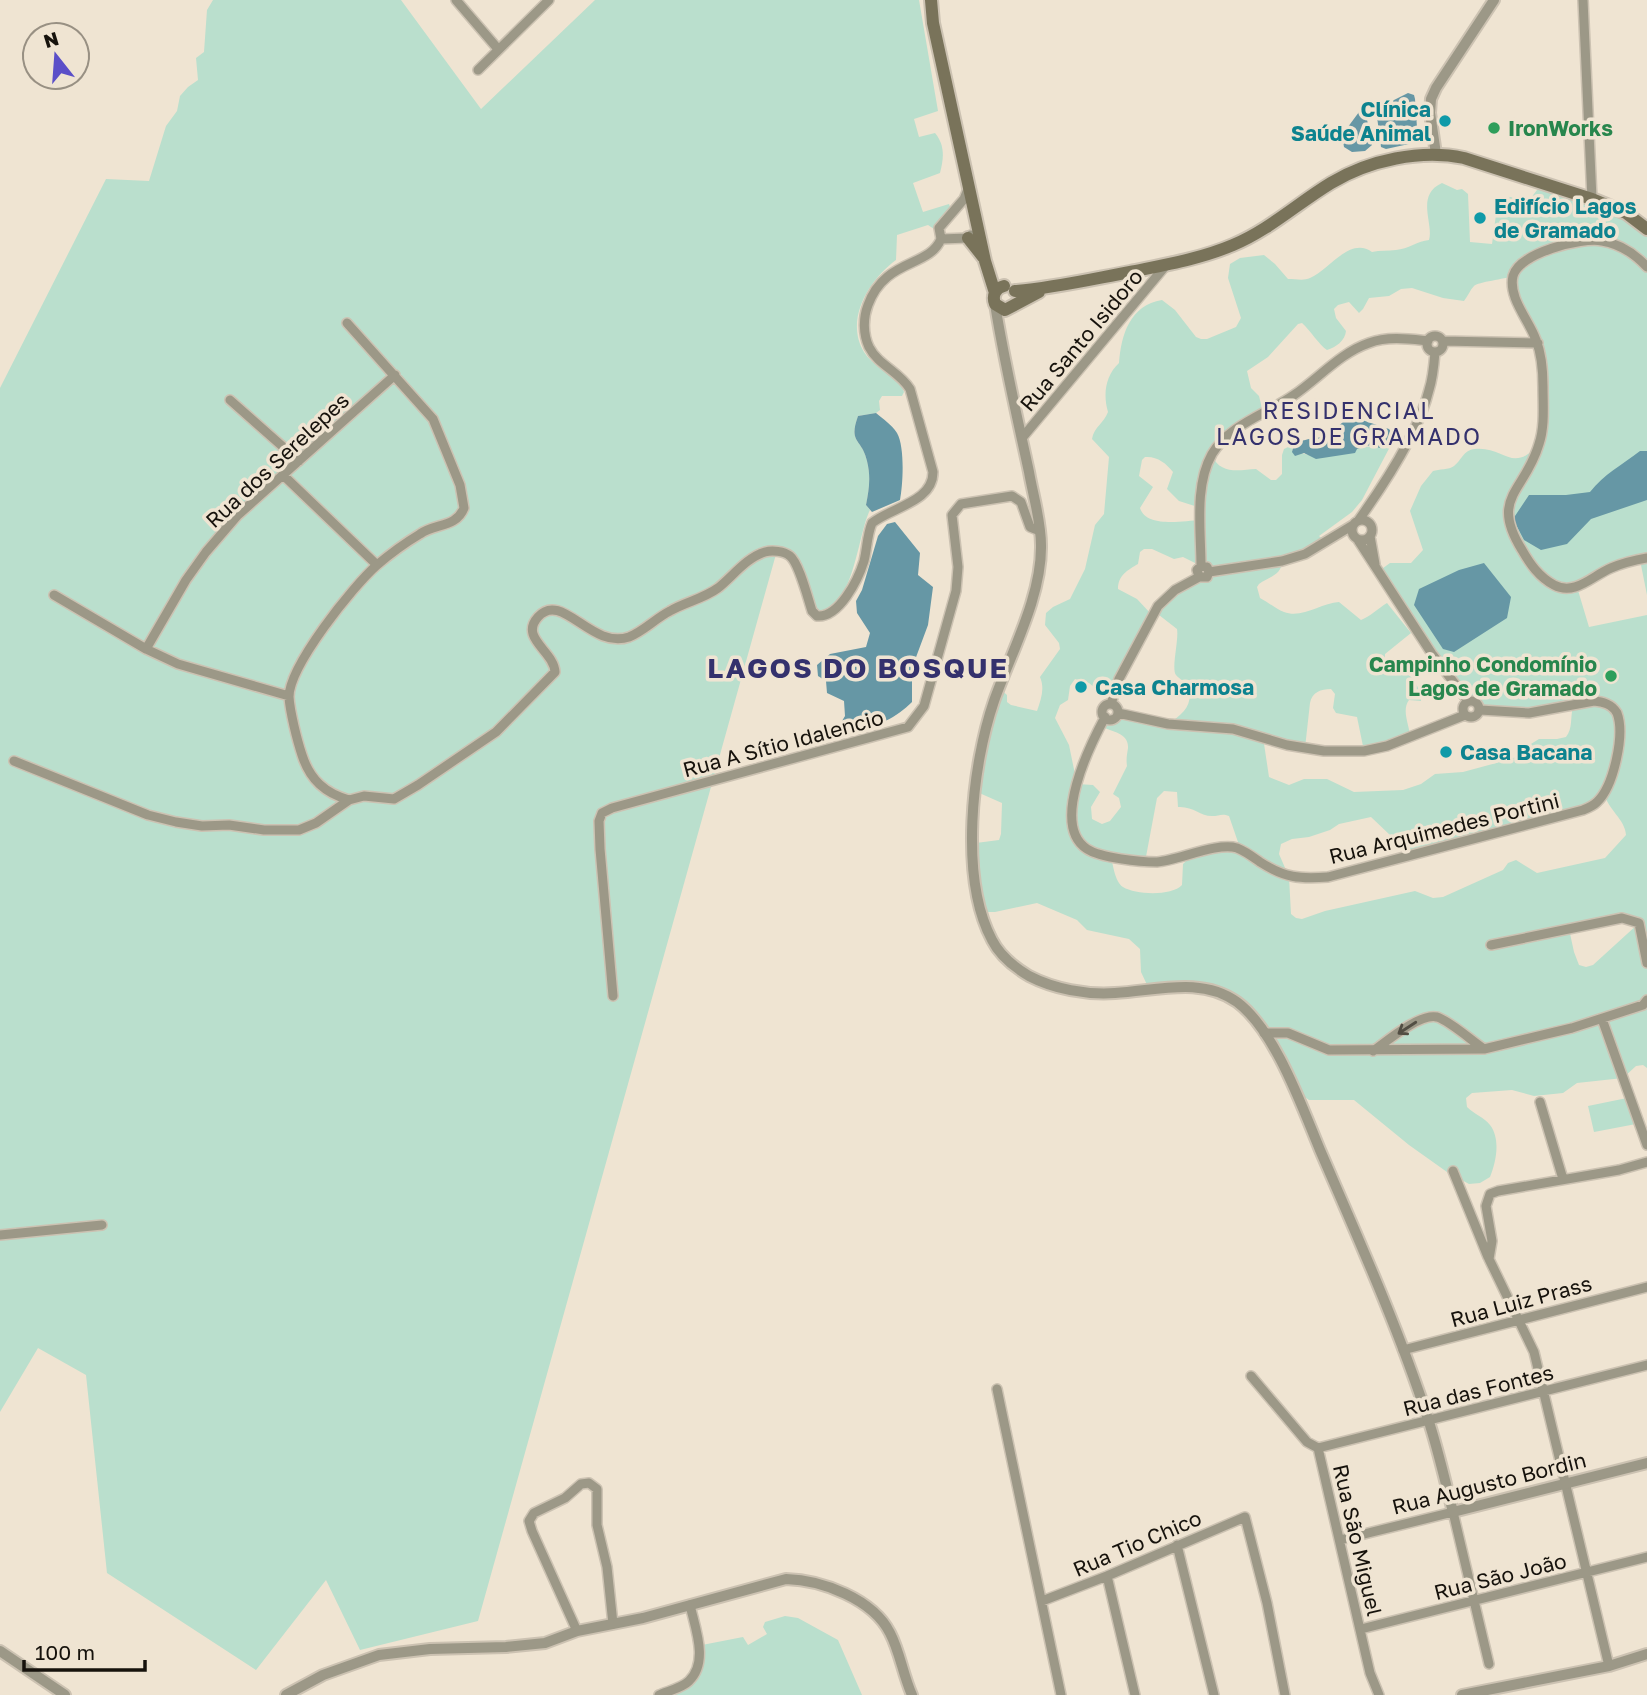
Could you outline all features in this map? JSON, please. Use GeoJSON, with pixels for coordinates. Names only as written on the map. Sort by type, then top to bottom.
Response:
{"type":"FeatureCollection","features":[{"type":"Feature","properties":{"kind":"main road"},"geometry":{"type":"LineString","coordinates":[[930,0],[985,261]]}},
{"type":"Feature","properties":{"kind":"main road"},"geometry":{"type":"LineString","coordinates":[[1006,297],[1209,253],[1247,239],[1332,182],[1361,169],[1398,159],[1436,154],[1464,158],[1592,199],[1626,213],[1647,229]]}},
{"type":"Feature","properties":{"kind":"main road"},"geometry":{"type":"LineString","coordinates":[[968,238],[1006,297]]}},
{"type":"Feature","properties":{"kind":"main road"},"geometry":{"type":"LineString","coordinates":[[983,247],[1006,297]]}},
{"type":"Feature","properties":{"kind":"street"},"geometry":{"type":"LineString","coordinates":[[456,0],[498,49]]}},
{"type":"Feature","properties":{"kind":"street"},"geometry":{"type":"LineString","coordinates":[[478,70],[549,0]]}},
{"type":"Feature","properties":{"kind":"street"},"geometry":{"type":"LineString","coordinates":[[1436,154],[1431,99],[1494,0]]}},
{"type":"Feature","properties":{"kind":"street"},"geometry":{"type":"LineString","coordinates":[[1583,0],[1592,199]]}},
{"type":"Feature","properties":{"kind":"street"},"geometry":{"type":"LineString","coordinates":[[14,761],[148,815],[202,826],[229,825],[264,830],[299,830],[316,823],[349,800],[364,796],[394,799],[496,732],[555,672],[552,662],[531,630],[540,614],[547,611],[562,611],[597,635],[627,638],[669,611],[709,594],[755,557],[771,551],[789,555],[793,559],[812,611],[817,616],[831,614],[839,607],[858,575],[872,523],[926,493],[933,481],[933,472],[910,389],[905,381],[871,351],[865,334],[864,322],[872,294],[878,284],[901,267],[932,252],[941,239],[939,228],[964,199],[970,185]]}},
{"type":"Feature","properties":{"kind":"street"},"geometry":{"type":"LineString","coordinates":[[941,239],[968,238],[977,221]]}},
{"type":"Feature","properties":{"kind":"street"},"geometry":{"type":"LineString","coordinates":[[1647,267],[1630,252],[1601,240],[1563,245],[1524,261],[1513,276],[1513,290],[1538,343],[1543,383],[1542,429],[1535,456],[1510,501],[1508,517],[1513,537],[1538,573],[1562,588],[1577,587],[1611,568],[1647,558]]}},
{"type":"Feature","properties":{"kind":"street","name":"Rua Santo Isidoro"},"geometry":{"type":"LineString","coordinates":[[1022,438],[1167,264]]}},
{"type":"Feature","properties":{"kind":"street"},"geometry":{"type":"LineString","coordinates":[[1006,297],[1000,332],[1002,354],[1022,438],[1041,546],[1034,588],[1019,638],[995,700],[979,761],[972,846],[973,877],[988,934],[994,945],[1014,966],[1044,983],[1091,993],[1169,987],[1217,991],[1241,1005],[1264,1033],[1310,1126],[1403,1350],[1429,1420],[1489,1664]]}},
{"type":"Feature","properties":{"kind":"street"},"geometry":{"type":"LineString","coordinates":[[347,323],[433,419],[460,485],[464,508],[456,520],[423,531],[377,565],[353,589],[302,661],[289,696],[300,751],[309,772],[323,789],[349,800]]}},
{"type":"Feature","properties":{"kind":"street"},"geometry":{"type":"LineString","coordinates":[[1205,569],[1203,485],[1206,468],[1221,441],[1243,424],[1280,405],[1356,349],[1383,340],[1428,341],[1435,337],[1443,341],[1538,343]]}},
{"type":"Feature","properties":{"kind":"street"},"geometry":{"type":"LineString","coordinates":[[1428,341],[1428,348],[1435,352]]}},
{"type":"Feature","properties":{"kind":"street"},"geometry":{"type":"LineString","coordinates":[[1435,352],[1443,348],[1443,341]]}},
{"type":"Feature","properties":{"kind":"street"},"geometry":{"type":"LineString","coordinates":[[1355,530],[1422,412],[1429,391],[1435,352]]}},
{"type":"Feature","properties":{"kind":"street","name":"Rua dos Serelepes"},"geometry":{"type":"LineString","coordinates":[[146,649],[186,580],[237,516],[395,375]]}},
{"type":"Feature","properties":{"kind":"street"},"geometry":{"type":"LineString","coordinates":[[230,400],[299,461]]}},
{"type":"Feature","properties":{"kind":"street"},"geometry":{"type":"LineString","coordinates":[[284,475],[377,565]]}},
{"type":"Feature","properties":{"kind":"street"},"geometry":{"type":"LineString","coordinates":[[1355,530],[1365,540],[1370,531],[1378,493]]}},
{"type":"Feature","properties":{"kind":"street","name":"Rua A Sítio Idalencio"},"geometry":{"type":"LineString","coordinates":[[613,996],[600,849],[599,821],[603,812],[908,727],[924,706],[956,591],[958,567],[952,515],[956,508],[967,502],[1012,496],[1021,502],[1030,527],[1040,531]]}},
{"type":"Feature","properties":{"kind":"street"},"geometry":{"type":"LineString","coordinates":[[1118,713],[1113,719],[1105,717],[1104,708],[1111,704],[1119,679],[1152,615],[1175,590],[1199,577],[1197,569],[1282,561],[1305,554],[1355,530],[1365,521],[1370,531],[1376,569]]}},
{"type":"Feature","properties":{"kind":"street"},"geometry":{"type":"LineString","coordinates":[[1118,713],[1168,724],[1233,729],[1287,745],[1324,751],[1364,751],[1387,746],[1465,715],[1474,717],[1480,710],[1478,704],[1468,701],[1432,654],[1376,569],[1355,530]]}},
{"type":"Feature","properties":{"kind":"street"},"geometry":{"type":"LineString","coordinates":[[54,594],[146,649],[178,664],[289,696]]}},
{"type":"Feature","properties":{"kind":"street"},"geometry":{"type":"LineString","coordinates":[[1465,715],[1463,709],[1468,701]]}},
{"type":"Feature","properties":{"kind":"street","name":"Rua Arquimedes Portini"},"geometry":{"type":"LineString","coordinates":[[1105,717],[1088,750],[1077,784],[1071,817],[1077,838],[1089,851],[1145,862],[1170,860],[1219,848],[1237,848],[1289,877],[1307,878],[1328,877],[1583,810],[1597,802],[1611,779],[1617,757],[1619,723],[1612,706],[1594,701],[1529,713],[1480,710]]}},
{"type":"Feature","properties":{"kind":"street"},"geometry":{"type":"LineString","coordinates":[[1111,704],[1116,707],[1118,713]]}},
{"type":"Feature","properties":{"kind":"street"},"geometry":{"type":"LineString","coordinates":[[1491,945],[1622,918],[1639,923],[1647,963]]}},
{"type":"Feature","properties":{"kind":"street"},"geometry":{"type":"LineString","coordinates":[[1264,1033],[1288,1033],[1329,1050],[1484,1049],[1602,1019],[1643,1005],[1647,1000]]}},
{"type":"Feature","properties":{"kind":"street"},"geometry":{"type":"LineString","coordinates":[[1373,1051],[1419,1020],[1428,1017],[1439,1018],[1484,1049]]}},
{"type":"Feature","properties":{"kind":"street"},"geometry":{"type":"LineString","coordinates":[[1602,1019],[1647,1144]]}},
{"type":"Feature","properties":{"kind":"street"},"geometry":{"type":"LineString","coordinates":[[1540,1102],[1563,1179]]}},
{"type":"Feature","properties":{"kind":"street"},"geometry":{"type":"LineString","coordinates":[[1489,1259],[1492,1241],[1486,1201],[1493,1192],[1647,1162]]}},
{"type":"Feature","properties":{"kind":"street"},"geometry":{"type":"LineString","coordinates":[[1453,1171],[1489,1259],[1534,1352],[1609,1666]]}},
{"type":"Feature","properties":{"kind":"street"},"geometry":{"type":"LineString","coordinates":[[0,1235],[102,1225]]}},
{"type":"Feature","properties":{"kind":"street","name":"Rua Luiz Prass"},"geometry":{"type":"LineString","coordinates":[[1403,1350],[1647,1287]]}},
{"type":"Feature","properties":{"kind":"street","name":"Rua das Fontes"},"geometry":{"type":"LineString","coordinates":[[1318,1448],[1647,1365]]}},
{"type":"Feature","properties":{"kind":"street","name":"Rua São Miguel"},"geometry":{"type":"LineString","coordinates":[[1251,1376],[1307,1442],[1318,1448],[1370,1673],[1379,1695]]}},
{"type":"Feature","properties":{"kind":"street"},"geometry":{"type":"LineString","coordinates":[[997,1389],[1061,1695]]}},
{"type":"Feature","properties":{"kind":"street","name":"Rua Augusto Bordin"},"geometry":{"type":"LineString","coordinates":[[1340,1540],[1647,1462]]}},
{"type":"Feature","properties":{"kind":"street"},"geometry":{"type":"LineString","coordinates":[[577,1631],[529,1521],[534,1513],[565,1498],[585,1483],[597,1489],[597,1525],[607,1567],[613,1624]]}},
{"type":"Feature","properties":{"kind":"street","name":"Rua Tio Chico"},"geometry":{"type":"LineString","coordinates":[[1042,1601],[1245,1517],[1267,1603],[1285,1695]]}},
{"type":"Feature","properties":{"kind":"street"},"geometry":{"type":"LineString","coordinates":[[1177,1545],[1214,1695]]}},
{"type":"Feature","properties":{"kind":"street","name":"Rua São João"},"geometry":{"type":"LineString","coordinates":[[1361,1629],[1647,1557]]}},
{"type":"Feature","properties":{"kind":"street"},"geometry":{"type":"LineString","coordinates":[[1107,1576],[1135,1695]]}},
{"type":"Feature","properties":{"kind":"street"},"geometry":{"type":"LineString","coordinates":[[286,1695],[323,1675],[379,1656],[430,1649],[545,1643],[577,1631],[786,1579],[819,1584],[847,1595],[871,1610],[887,1628],[912,1695]]}},
{"type":"Feature","properties":{"kind":"street"},"geometry":{"type":"LineString","coordinates":[[659,1695],[689,1681],[699,1663],[700,1651],[690,1605]]}},
{"type":"Feature","properties":{"kind":"street"},"geometry":{"type":"LineString","coordinates":[[0,1651],[65,1695]]}},
{"type":"Feature","properties":{"kind":"street"},"geometry":{"type":"LineString","coordinates":[[1462,1695],[1609,1666],[1647,1654]]}},
{"type":"Feature","properties":{"kind":"green space"},"geometry":{"type":"Polygon","coordinates":[[[213,0],[401,0],[481,109],[595,0],[919,0],[938,111],[914,119],[919,137],[935,133],[941,142],[943,157],[940,173],[913,183],[923,212],[949,204],[951,209],[934,229],[928,225],[897,235],[896,260],[869,289],[858,313],[859,339],[864,352],[901,385],[904,392],[902,396],[882,396],[879,401],[880,410],[858,416],[854,432],[868,467],[866,505],[870,510],[847,584],[831,608],[819,612],[816,609],[798,559],[794,553],[778,547],[478,1621],[360,1650],[326,1580],[256,1670],[107,1573],[86,1375],[38,1348],[0,1412],[0,388],[106,179],[149,181],[166,126],[177,111],[180,96],[198,80],[196,58],[204,52],[207,10],[213,0]]]}},
{"type":"Feature","properties":{"kind":"green space"},"geometry":{"type":"Polygon","coordinates":[[[1442,183],[1457,190],[1462,189],[1468,194],[1470,242],[1492,244],[1498,200],[1510,197],[1527,203],[1537,190],[1550,185],[1647,229],[1647,595],[1640,560],[1577,587],[1589,627],[1647,615],[1647,1068],[1643,1065],[1636,1066],[1623,1078],[1577,1083],[1563,1093],[1534,1096],[1512,1090],[1472,1093],[1466,1098],[1467,1107],[1490,1125],[1495,1137],[1496,1151],[1490,1177],[1480,1183],[1469,1184],[1409,1145],[1354,1100],[1309,1100],[1302,1095],[1264,1033],[1217,991],[1149,989],[1141,972],[1140,949],[1129,939],[1087,930],[1077,920],[1037,903],[995,912],[979,908],[976,843],[999,840],[1001,834],[1002,803],[977,792],[999,688],[1007,695],[1007,702],[1011,705],[1037,711],[1042,690],[1040,677],[1060,649],[1059,643],[1045,625],[1046,613],[1070,599],[1085,569],[1095,525],[1104,514],[1109,457],[1092,439],[1108,412],[1108,380],[1119,363],[1122,342],[1129,323],[1142,308],[1162,300],[1175,310],[1196,337],[1201,339],[1236,327],[1241,318],[1228,278],[1230,264],[1240,258],[1264,255],[1288,279],[1305,279],[1356,248],[1372,252],[1396,250],[1429,240],[1427,202],[1434,188],[1442,183]],[[1513,276],[1476,285],[1464,301],[1443,298],[1412,288],[1401,289],[1389,296],[1369,298],[1359,313],[1349,302],[1338,305],[1334,309],[1336,318],[1346,331],[1342,341],[1327,350],[1302,323],[1298,324],[1268,357],[1247,371],[1251,388],[1259,396],[1262,408],[1258,416],[1243,424],[1212,455],[1220,466],[1225,468],[1256,469],[1271,480],[1276,480],[1282,474],[1284,449],[1294,444],[1292,451],[1314,456],[1388,445],[1393,441],[1362,500],[1352,512],[1319,536],[1326,542],[1282,561],[1280,570],[1257,587],[1260,598],[1291,614],[1339,602],[1361,620],[1387,603],[1411,633],[1385,654],[1391,671],[1407,674],[1414,680],[1420,693],[1421,701],[1409,700],[1407,704],[1410,738],[1364,751],[1357,717],[1336,713],[1333,708],[1335,694],[1331,689],[1317,692],[1310,703],[1305,748],[1263,737],[1269,777],[1289,785],[1304,779],[1327,779],[1354,792],[1403,790],[1421,784],[1435,774],[1463,772],[1511,759],[1539,739],[1557,739],[1568,734],[1573,707],[1529,713],[1479,707],[1475,702],[1468,701],[1379,571],[1390,563],[1411,563],[1423,550],[1410,511],[1421,486],[1433,471],[1452,467],[1471,450],[1485,449],[1515,458],[1531,452],[1540,442],[1541,359],[1514,295],[1513,276]],[[1145,457],[1139,476],[1153,487],[1140,508],[1144,514],[1157,521],[1166,522],[1200,520],[1201,508],[1179,501],[1167,489],[1173,472],[1161,461],[1145,457]],[[1152,549],[1140,552],[1138,564],[1122,577],[1118,589],[1137,599],[1152,615],[1114,692],[1101,693],[1089,683],[1075,679],[1070,686],[1068,700],[1060,705],[1055,718],[1069,745],[1077,784],[1093,785],[1100,792],[1091,807],[1092,819],[1102,824],[1110,821],[1121,807],[1119,798],[1113,794],[1127,766],[1128,748],[1123,736],[1103,727],[1107,719],[1113,719],[1117,715],[1168,724],[1186,709],[1190,699],[1189,686],[1175,672],[1177,629],[1159,615],[1158,606],[1166,598],[1208,575],[1201,566],[1183,557],[1174,559],[1152,549]],[[1164,791],[1157,798],[1145,862],[1111,856],[1118,881],[1123,887],[1136,892],[1154,893],[1177,889],[1182,885],[1183,864],[1192,855],[1239,845],[1229,816],[1208,816],[1178,807],[1177,792],[1164,791]],[[1604,793],[1597,802],[1410,854],[1371,817],[1339,824],[1330,830],[1281,844],[1279,854],[1289,877],[1291,914],[1302,919],[1325,911],[1415,891],[1433,898],[1443,897],[1503,870],[1508,863],[1516,860],[1537,873],[1605,858],[1626,835],[1623,824],[1604,793]],[[1622,918],[1569,929],[1579,965],[1593,965],[1638,924],[1622,918]]]}},
{"type":"Feature","properties":{"kind":"green space"},"geometry":{"type":"Polygon","coordinates":[[[1627,1098],[1636,1124],[1594,1132],[1588,1106],[1627,1098]]]}},
{"type":"Feature","properties":{"kind":"green space"},"geometry":{"type":"Polygon","coordinates":[[[785,1616],[798,1618],[838,1640],[862,1695],[674,1695],[691,1684],[702,1645],[743,1637],[748,1645],[767,1634],[763,1627],[765,1622],[785,1616]]]}},
{"type":"Feature","properties":{"kind":"water"},"geometry":{"type":"Polygon","coordinates":[[[1408,93],[1414,95],[1415,99],[1418,142],[1386,149],[1381,147],[1376,109],[1408,93]]]}},
{"type":"Feature","properties":{"kind":"water"},"geometry":{"type":"Polygon","coordinates":[[[1365,109],[1372,145],[1365,151],[1352,152],[1344,147],[1342,135],[1359,112],[1365,109]]]}},
{"type":"Feature","properties":{"kind":"water"},"geometry":{"type":"Polygon","coordinates":[[[876,413],[890,425],[900,439],[902,475],[900,500],[872,512],[866,505],[869,483],[867,461],[854,432],[858,416],[876,413]]]}},
{"type":"Feature","properties":{"kind":"water"},"geometry":{"type":"Polygon","coordinates":[[[1350,416],[1389,429],[1394,436],[1393,441],[1379,448],[1374,444],[1357,449],[1355,453],[1316,459],[1304,453],[1295,456],[1292,452],[1294,444],[1326,435],[1350,416]]]}},
{"type":"Feature","properties":{"kind":"water"},"geometry":{"type":"Polygon","coordinates":[[[1640,451],[1647,451],[1647,500],[1591,519],[1567,544],[1541,550],[1524,540],[1513,519],[1529,495],[1590,492],[1607,475],[1640,451]]]}},
{"type":"Feature","properties":{"kind":"water"},"geometry":{"type":"Polygon","coordinates":[[[895,522],[920,553],[918,575],[933,587],[928,625],[912,668],[912,702],[897,714],[872,726],[843,727],[844,701],[827,693],[826,681],[818,676],[817,665],[830,654],[866,647],[870,633],[857,613],[856,601],[862,590],[878,536],[887,524],[895,522]]]}},
{"type":"Feature","properties":{"kind":"water"},"geometry":{"type":"Polygon","coordinates":[[[1484,563],[1511,597],[1507,618],[1454,652],[1443,649],[1414,605],[1419,589],[1459,570],[1484,563]]]}},
{"type":"Feature","properties":{"kind":"place","name":"Clínica Saúde Animal"},"geometry":{"type":"Point","coordinates":[1445,121]}},
{"type":"Feature","properties":{"kind":"place","name":"IronWorks"},"geometry":{"type":"Point","coordinates":[1494,128]}},
{"type":"Feature","properties":{"kind":"place","name":"Edifício Lagos de Gramado"},"geometry":{"type":"Point","coordinates":[1480,218]}},
{"type":"Feature","properties":{"kind":"place","name":"Campinho Condomínio Lagos de Gramado"},"geometry":{"type":"Point","coordinates":[1611,676]}},
{"type":"Feature","properties":{"kind":"place","name":"Casa Charmosa"},"geometry":{"type":"Point","coordinates":[1081,687]}},
{"type":"Feature","properties":{"kind":"place","name":"Casa Bacana"},"geometry":{"type":"Point","coordinates":[1446,752]}},
{"type":"Feature","properties":{"kind":"district","name":"RESIDENCIAL LAGOS DE GRAMADO"},"geometry":{"type":"Point","coordinates":[1349,423]}},
{"type":"Feature","properties":{"kind":"district","name":"LAGOS DO BOSQUE"},"geometry":{"type":"Point","coordinates":[858,667]}}]}
